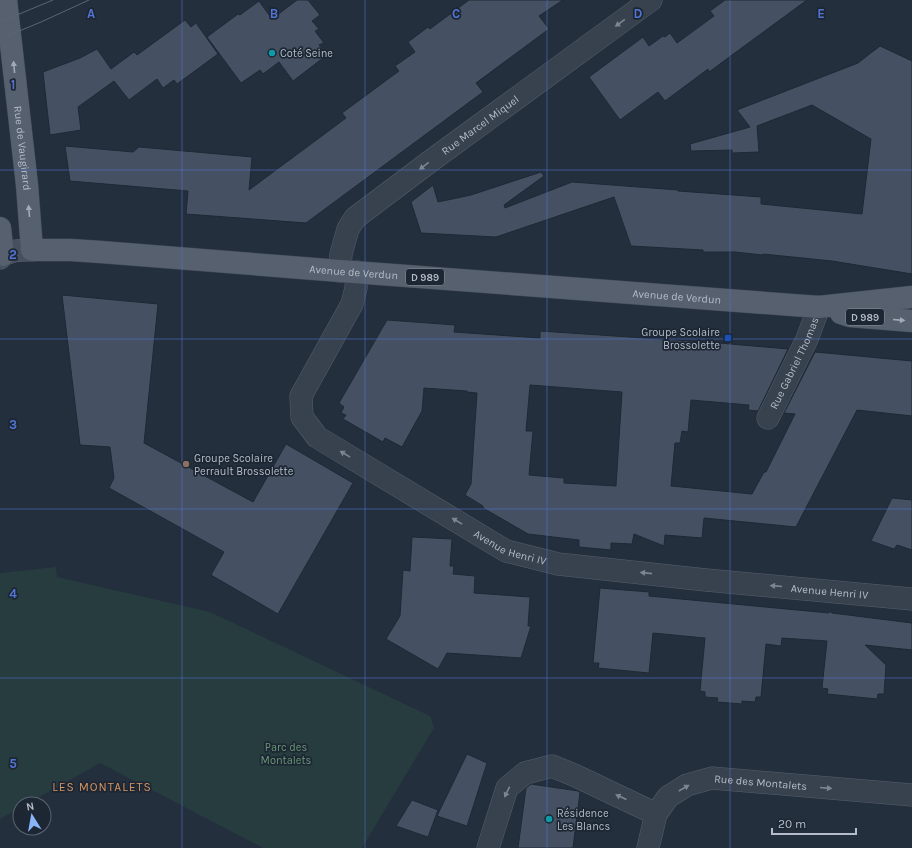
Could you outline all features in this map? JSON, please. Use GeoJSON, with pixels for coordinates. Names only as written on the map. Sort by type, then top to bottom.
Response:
{"type":"FeatureCollection","features":[{"type":"Feature","properties":{"kind":"main road","name":"Rue de Vaugirard"},"geometry":{"type":"LineString","coordinates":[[6,0],[27,185],[32,250]]}},
{"type":"Feature","properties":{"kind":"main road"},"geometry":{"type":"LineString","coordinates":[[0,228],[2,256],[17,250],[32,250]]}},
{"type":"Feature","properties":{"kind":"main road","name":"Avenue de Verdun"},"geometry":{"type":"LineString","coordinates":[[32,250],[71,250],[819,307],[912,297]]}},
{"type":"Feature","properties":{"kind":"main road","name":"Avenue de Verdun"},"geometry":{"type":"LineString","coordinates":[[819,307],[850,316],[912,321]]}},
{"type":"Feature","properties":{"kind":"street","name":"Rue Marcel Miquel"},"geometry":{"type":"LineString","coordinates":[[348,272],[341,254],[348,229],[355,218],[651,0]]}},
{"type":"Feature","properties":{"kind":"street","name":"Avenue Henri IV"},"geometry":{"type":"LineString","coordinates":[[348,272],[356,288],[352,304],[301,396],[302,417],[317,437],[506,551],[558,564],[706,580],[912,599]]}},
{"type":"Feature","properties":{"kind":"street","name":"Rue Gabriel Thomas"},"geometry":{"type":"LineString","coordinates":[[768,418],[807,339],[819,307]]}},
{"type":"Feature","properties":{"kind":"street"},"geometry":{"type":"LineString","coordinates":[[488,848],[507,788],[525,773],[552,766],[656,814]]}},
{"type":"Feature","properties":{"kind":"street","name":"Rue des Montalets"},"geometry":{"type":"LineString","coordinates":[[648,848],[656,814],[668,797],[687,785],[712,778],[912,795]]}},
{"type":"Feature","properties":{"kind":"green space","name":"Parc des Montalets"},"geometry":{"type":"Polygon","coordinates":[[[56,567],[57,577],[210,612],[430,716],[434,728],[362,848],[263,848],[100,763],[41,796],[12,796],[12,812],[0,819],[0,573],[56,567]]]}},
{"type":"Feature","properties":{"kind":"building"},"geometry":{"type":"Polygon","coordinates":[[[297,0],[308,0],[320,15],[312,21],[319,29],[315,31],[324,43],[319,45],[327,55],[293,81],[279,62],[263,74],[260,70],[241,83],[207,37],[238,14],[240,15],[259,1],[272,19],[297,0]]]}},
{"type":"Feature","properties":{"kind":"building"},"geometry":{"type":"Polygon","coordinates":[[[469,0],[563,0],[539,16],[549,29],[476,83],[483,92],[306,223],[186,214],[188,191],[70,181],[65,146],[133,152],[139,147],[252,157],[249,190],[346,118],[342,113],[399,71],[395,66],[415,52],[408,42],[428,27],[430,29],[469,0]]]}},
{"type":"Feature","properties":{"kind":"building"},"geometry":{"type":"Polygon","coordinates":[[[725,0],[807,0],[709,72],[708,69],[665,101],[658,92],[620,120],[589,77],[643,37],[649,46],[670,33],[677,43],[714,16],[710,11],[725,0]]]}},
{"type":"Feature","properties":{"kind":"building"},"geometry":{"type":"Polygon","coordinates":[[[185,20],[191,27],[196,23],[218,54],[177,84],[174,80],[163,88],[157,79],[129,100],[114,81],[78,107],[81,130],[50,135],[43,72],[80,58],[97,49],[111,69],[134,52],[137,55],[185,20]]]}},
{"type":"Feature","properties":{"kind":"building"},"geometry":{"type":"Polygon","coordinates":[[[880,46],[912,61],[912,274],[832,261],[763,254],[703,252],[703,250],[631,246],[614,197],[496,237],[421,233],[411,202],[433,185],[438,202],[471,195],[541,172],[544,176],[504,205],[505,208],[572,182],[761,197],[761,204],[862,214],[871,139],[812,105],[757,126],[759,152],[732,153],[732,150],[691,151],[690,144],[750,127],[737,110],[858,63],[880,46]]]}},
{"type":"Feature","properties":{"kind":"building"},"geometry":{"type":"Polygon","coordinates":[[[62,295],[158,304],[144,443],[253,502],[286,444],[353,483],[278,614],[211,575],[224,552],[109,488],[114,478],[110,447],[80,445],[62,295]]]}},
{"type":"Feature","properties":{"kind":"building"},"geometry":{"type":"Polygon","coordinates":[[[387,320],[455,325],[454,332],[540,338],[540,331],[788,349],[758,411],[748,410],[749,405],[691,400],[688,432],[682,431],[680,443],[675,443],[671,486],[752,494],[764,472],[766,472],[795,414],[784,413],[815,352],[912,361],[912,416],[857,410],[796,527],[704,518],[702,538],[665,535],[664,546],[634,534],[632,544],[611,543],[611,550],[579,547],[579,540],[528,534],[483,508],[483,506],[465,495],[471,484],[477,393],[424,388],[422,411],[402,447],[385,438],[383,442],[343,419],[346,415],[341,413],[344,407],[339,403],[387,320]],[[530,385],[526,431],[533,431],[529,475],[564,478],[564,483],[616,486],[622,392],[530,385]]]}},
{"type":"Feature","properties":{"kind":"building"},"geometry":{"type":"Polygon","coordinates":[[[892,498],[912,500],[912,550],[897,545],[894,549],[871,541],[892,498]]]}},
{"type":"Feature","properties":{"kind":"building"},"geometry":{"type":"Polygon","coordinates":[[[412,537],[452,539],[450,566],[454,566],[453,574],[475,576],[474,593],[530,597],[528,626],[531,626],[521,658],[447,653],[438,669],[386,639],[400,616],[403,570],[410,571],[412,537]]]}},
{"type":"Feature","properties":{"kind":"building"},"geometry":{"type":"Polygon","coordinates":[[[600,588],[649,592],[649,596],[829,613],[829,611],[832,613],[912,623],[912,650],[865,645],[886,665],[884,694],[878,694],[877,699],[827,694],[828,689],[822,688],[827,641],[782,638],[781,646],[766,644],[761,697],[756,697],[755,702],[742,701],[742,704],[717,702],[718,698],[705,697],[705,692],[700,691],[705,638],[653,633],[649,673],[598,668],[599,663],[593,663],[600,588]]]}},
{"type":"Feature","properties":{"kind":"building"},"geometry":{"type":"Polygon","coordinates":[[[467,754],[487,763],[467,826],[437,816],[467,754]]]}},
{"type":"Feature","properties":{"kind":"building","name":"Résidence Les Blancs"},"geometry":{"type":"Polygon","coordinates":[[[531,784],[580,792],[573,848],[518,848],[526,788],[531,784]]]}},
{"type":"Feature","properties":{"kind":"building"},"geometry":{"type":"Polygon","coordinates":[[[412,800],[438,810],[428,837],[396,826],[412,800]]]}},
{"type":"Feature","properties":{"kind":"tram line"},"geometry":{"type":"LineString","coordinates":[[0,22],[53,0]]}},
{"type":"Feature","properties":{"kind":"tram line"},"geometry":{"type":"LineString","coordinates":[[0,39],[89,0]]}},
{"type":"Feature","properties":{"kind":"place","name":"Coté Seine"},"geometry":{"type":"Point","coordinates":[272,53]}},
{"type":"Feature","properties":{"kind":"place","name":"Groupe Scolaire Brossolette"},"geometry":{"type":"Point","coordinates":[728,338]}},
{"type":"Feature","properties":{"kind":"place","name":"Groupe Scolaire Perrault Brossolette"},"geometry":{"type":"Point","coordinates":[186,464]}},
{"type":"Feature","properties":{"kind":"place","name":"Résidence Les Blancs"},"geometry":{"type":"Point","coordinates":[549,819]}},
{"type":"Feature","properties":{"kind":"district","name":"LES MONTALETS"},"geometry":{"type":"Point","coordinates":[102,787]}}]}
